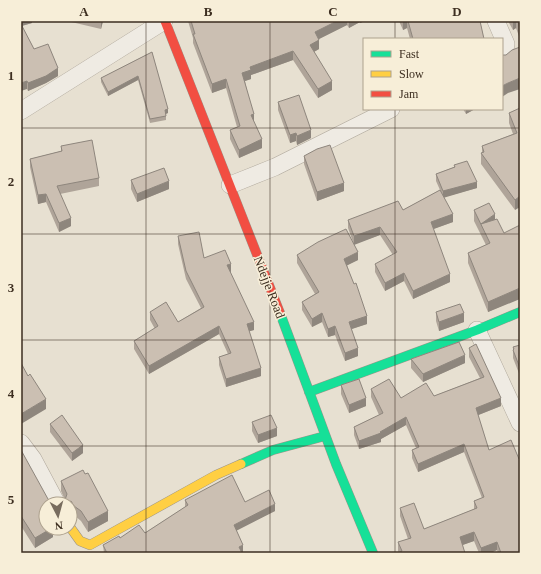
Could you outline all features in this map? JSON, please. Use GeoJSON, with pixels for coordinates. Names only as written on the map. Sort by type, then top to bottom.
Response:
{"type":"FeatureCollection","features":[{"type":"Feature","properties":{"kind":"street"},"geometry":{"type":"LineString","coordinates":[[21,111],[165,21]]}},
{"type":"Feature","properties":{"kind":"street","name":"Ndejje Road"},"geometry":{"type":"LineString","coordinates":[[165,21],[264,270],[325,436],[373,553]]}},
{"type":"Feature","properties":{"kind":"street"},"geometry":{"type":"LineString","coordinates":[[496,21],[506,44],[503,56]]}},
{"type":"Feature","properties":{"kind":"street"},"geometry":{"type":"LineString","coordinates":[[230,185],[275,167],[389,110]]}},
{"type":"Feature","properties":{"kind":"street"},"geometry":{"type":"LineString","coordinates":[[309,392],[477,330],[520,312]]}},
{"type":"Feature","properties":{"kind":"street"},"geometry":{"type":"LineString","coordinates":[[477,330],[520,424]]}},
{"type":"Feature","properties":{"kind":"street"},"geometry":{"type":"LineString","coordinates":[[75,536],[77,540],[84,544],[90,545],[216,475],[273,450],[325,436]]}},
{"type":"Feature","properties":{"kind":"street"},"geometry":{"type":"LineString","coordinates":[[21,443],[33,459],[53,496]]}},
{"type":"Feature","properties":{"kind":"building"},"geometry":{"type":"Polygon","coordinates":[[[191,21],[337,21],[315,32],[319,40],[310,45],[332,81],[318,89],[293,51],[250,67],[251,70],[242,73],[254,114],[251,115],[262,139],[239,150],[230,130],[240,126],[226,79],[212,84],[193,34],[195,34],[191,21]]]}},
{"type":"Feature","properties":{"kind":"building"},"geometry":{"type":"Polygon","coordinates":[[[408,21],[480,21],[484,38],[413,38],[408,21]]]}},
{"type":"Feature","properties":{"kind":"building"},"geometry":{"type":"Polygon","coordinates":[[[21,24],[34,49],[48,44],[58,68],[46,76],[28,83],[27,81],[21,83],[21,24]]]}},
{"type":"Feature","properties":{"kind":"building"},"geometry":{"type":"Polygon","coordinates":[[[520,47],[520,78],[503,86],[503,55],[506,55],[512,50],[520,47]]]}},
{"type":"Feature","properties":{"kind":"building"},"geometry":{"type":"Polygon","coordinates":[[[152,52],[168,109],[165,110],[166,116],[150,119],[138,76],[108,92],[101,78],[152,52]]]}},
{"type":"Feature","properties":{"kind":"building"},"geometry":{"type":"Polygon","coordinates":[[[299,95],[311,130],[297,136],[296,133],[290,135],[278,102],[299,95]]]}},
{"type":"Feature","properties":{"kind":"building"},"geometry":{"type":"Polygon","coordinates":[[[520,108],[520,196],[515,200],[481,153],[484,152],[482,146],[517,133],[509,113],[520,108]]]}},
{"type":"Feature","properties":{"kind":"building"},"geometry":{"type":"Polygon","coordinates":[[[92,140],[99,178],[57,186],[71,218],[59,223],[46,194],[38,195],[30,159],[62,151],[61,146],[92,140]]]}},
{"type":"Feature","properties":{"kind":"building"},"geometry":{"type":"Polygon","coordinates":[[[330,145],[344,183],[317,192],[304,156],[317,149],[330,145]]]}},
{"type":"Feature","properties":{"kind":"building"},"geometry":{"type":"Polygon","coordinates":[[[467,161],[477,182],[443,191],[436,174],[455,167],[454,165],[467,161]]]}},
{"type":"Feature","properties":{"kind":"building"},"geometry":{"type":"Polygon","coordinates":[[[164,168],[169,181],[137,194],[131,180],[164,168]]]}},
{"type":"Feature","properties":{"kind":"building"},"geometry":{"type":"Polygon","coordinates":[[[440,190],[453,214],[431,222],[450,274],[413,291],[404,273],[385,283],[375,264],[397,252],[380,227],[354,236],[348,220],[398,201],[403,210],[440,190]]]}},
{"type":"Feature","properties":{"kind":"building"},"geometry":{"type":"Polygon","coordinates":[[[489,203],[495,214],[481,224],[497,219],[504,233],[520,225],[520,288],[488,302],[468,253],[490,243],[474,210],[489,203]]]}},
{"type":"Feature","properties":{"kind":"building"},"geometry":{"type":"Polygon","coordinates":[[[346,229],[358,252],[344,259],[354,284],[356,283],[367,316],[349,322],[358,348],[345,353],[335,326],[328,329],[322,313],[312,319],[302,302],[319,292],[297,255],[318,242],[346,229]]]}},
{"type":"Feature","properties":{"kind":"building"},"geometry":{"type":"Polygon","coordinates":[[[199,232],[204,258],[225,250],[231,264],[227,265],[254,322],[247,324],[261,368],[226,379],[219,357],[231,353],[219,326],[149,366],[134,341],[158,326],[150,312],[166,302],[178,322],[204,307],[186,271],[178,236],[199,232]]]}},
{"type":"Feature","properties":{"kind":"building"},"geometry":{"type":"Polygon","coordinates":[[[460,304],[464,313],[439,322],[436,312],[460,304]]]}},
{"type":"Feature","properties":{"kind":"building"},"geometry":{"type":"Polygon","coordinates":[[[459,342],[465,355],[423,374],[411,359],[459,342]]]}},
{"type":"Feature","properties":{"kind":"building"},"geometry":{"type":"Polygon","coordinates":[[[476,344],[501,398],[476,408],[489,450],[511,440],[520,459],[520,553],[501,553],[497,542],[481,548],[474,532],[460,537],[465,553],[401,553],[400,552],[402,551],[398,542],[411,538],[400,508],[414,503],[424,529],[477,508],[474,501],[484,497],[464,444],[418,464],[412,450],[419,447],[406,417],[380,432],[381,433],[359,441],[354,427],[383,413],[371,389],[389,379],[401,398],[426,383],[434,396],[484,377],[469,348],[476,344]]]}},
{"type":"Feature","properties":{"kind":"building"},"geometry":{"type":"Polygon","coordinates":[[[520,345],[520,368],[513,347],[520,345]]]}},
{"type":"Feature","properties":{"kind":"building"},"geometry":{"type":"Polygon","coordinates":[[[21,363],[28,376],[30,374],[46,399],[21,414],[21,363]]]}},
{"type":"Feature","properties":{"kind":"building"},"geometry":{"type":"Polygon","coordinates":[[[359,379],[366,398],[349,405],[341,385],[359,379]]]}},
{"type":"Feature","properties":{"kind":"building"},"geometry":{"type":"Polygon","coordinates":[[[62,415],[83,445],[72,453],[50,424],[62,415]]]}},
{"type":"Feature","properties":{"kind":"building"},"geometry":{"type":"Polygon","coordinates":[[[271,415],[277,428],[258,435],[252,422],[271,415]]]}},
{"type":"Feature","properties":{"kind":"building"},"geometry":{"type":"Polygon","coordinates":[[[21,450],[46,496],[38,496],[38,536],[35,538],[21,516],[21,450]]]}},
{"type":"Feature","properties":{"kind":"building"},"geometry":{"type":"Polygon","coordinates":[[[83,470],[85,474],[88,473],[108,511],[88,522],[78,509],[78,496],[66,496],[67,494],[61,481],[83,470]]]}},
{"type":"Feature","properties":{"kind":"building"},"geometry":{"type":"Polygon","coordinates":[[[232,475],[245,502],[269,490],[275,504],[234,525],[243,545],[239,547],[242,553],[107,553],[103,545],[119,536],[120,538],[139,525],[145,533],[188,505],[185,500],[232,475]]]}},
{"type":"Feature","properties":{"kind":"traffic: fast"},"geometry":{"type":"LineString","coordinates":[[309,392],[477,330],[520,312]]}},
{"type":"Feature","properties":{"kind":"traffic: fast"},"geometry":{"type":"LineString","coordinates":[[280,313],[336,464],[373,553]]}},
{"type":"Feature","properties":{"kind":"traffic: fast"},"geometry":{"type":"LineString","coordinates":[[241,464],[273,450],[325,436]]}},
{"type":"Feature","properties":{"kind":"traffic: slow"},"geometry":{"type":"LineString","coordinates":[[76,536],[80,541],[90,545],[216,475],[241,464]]}},
{"type":"Feature","properties":{"kind":"traffic: jam"},"geometry":{"type":"LineString","coordinates":[[165,21],[280,313]]}}]}
